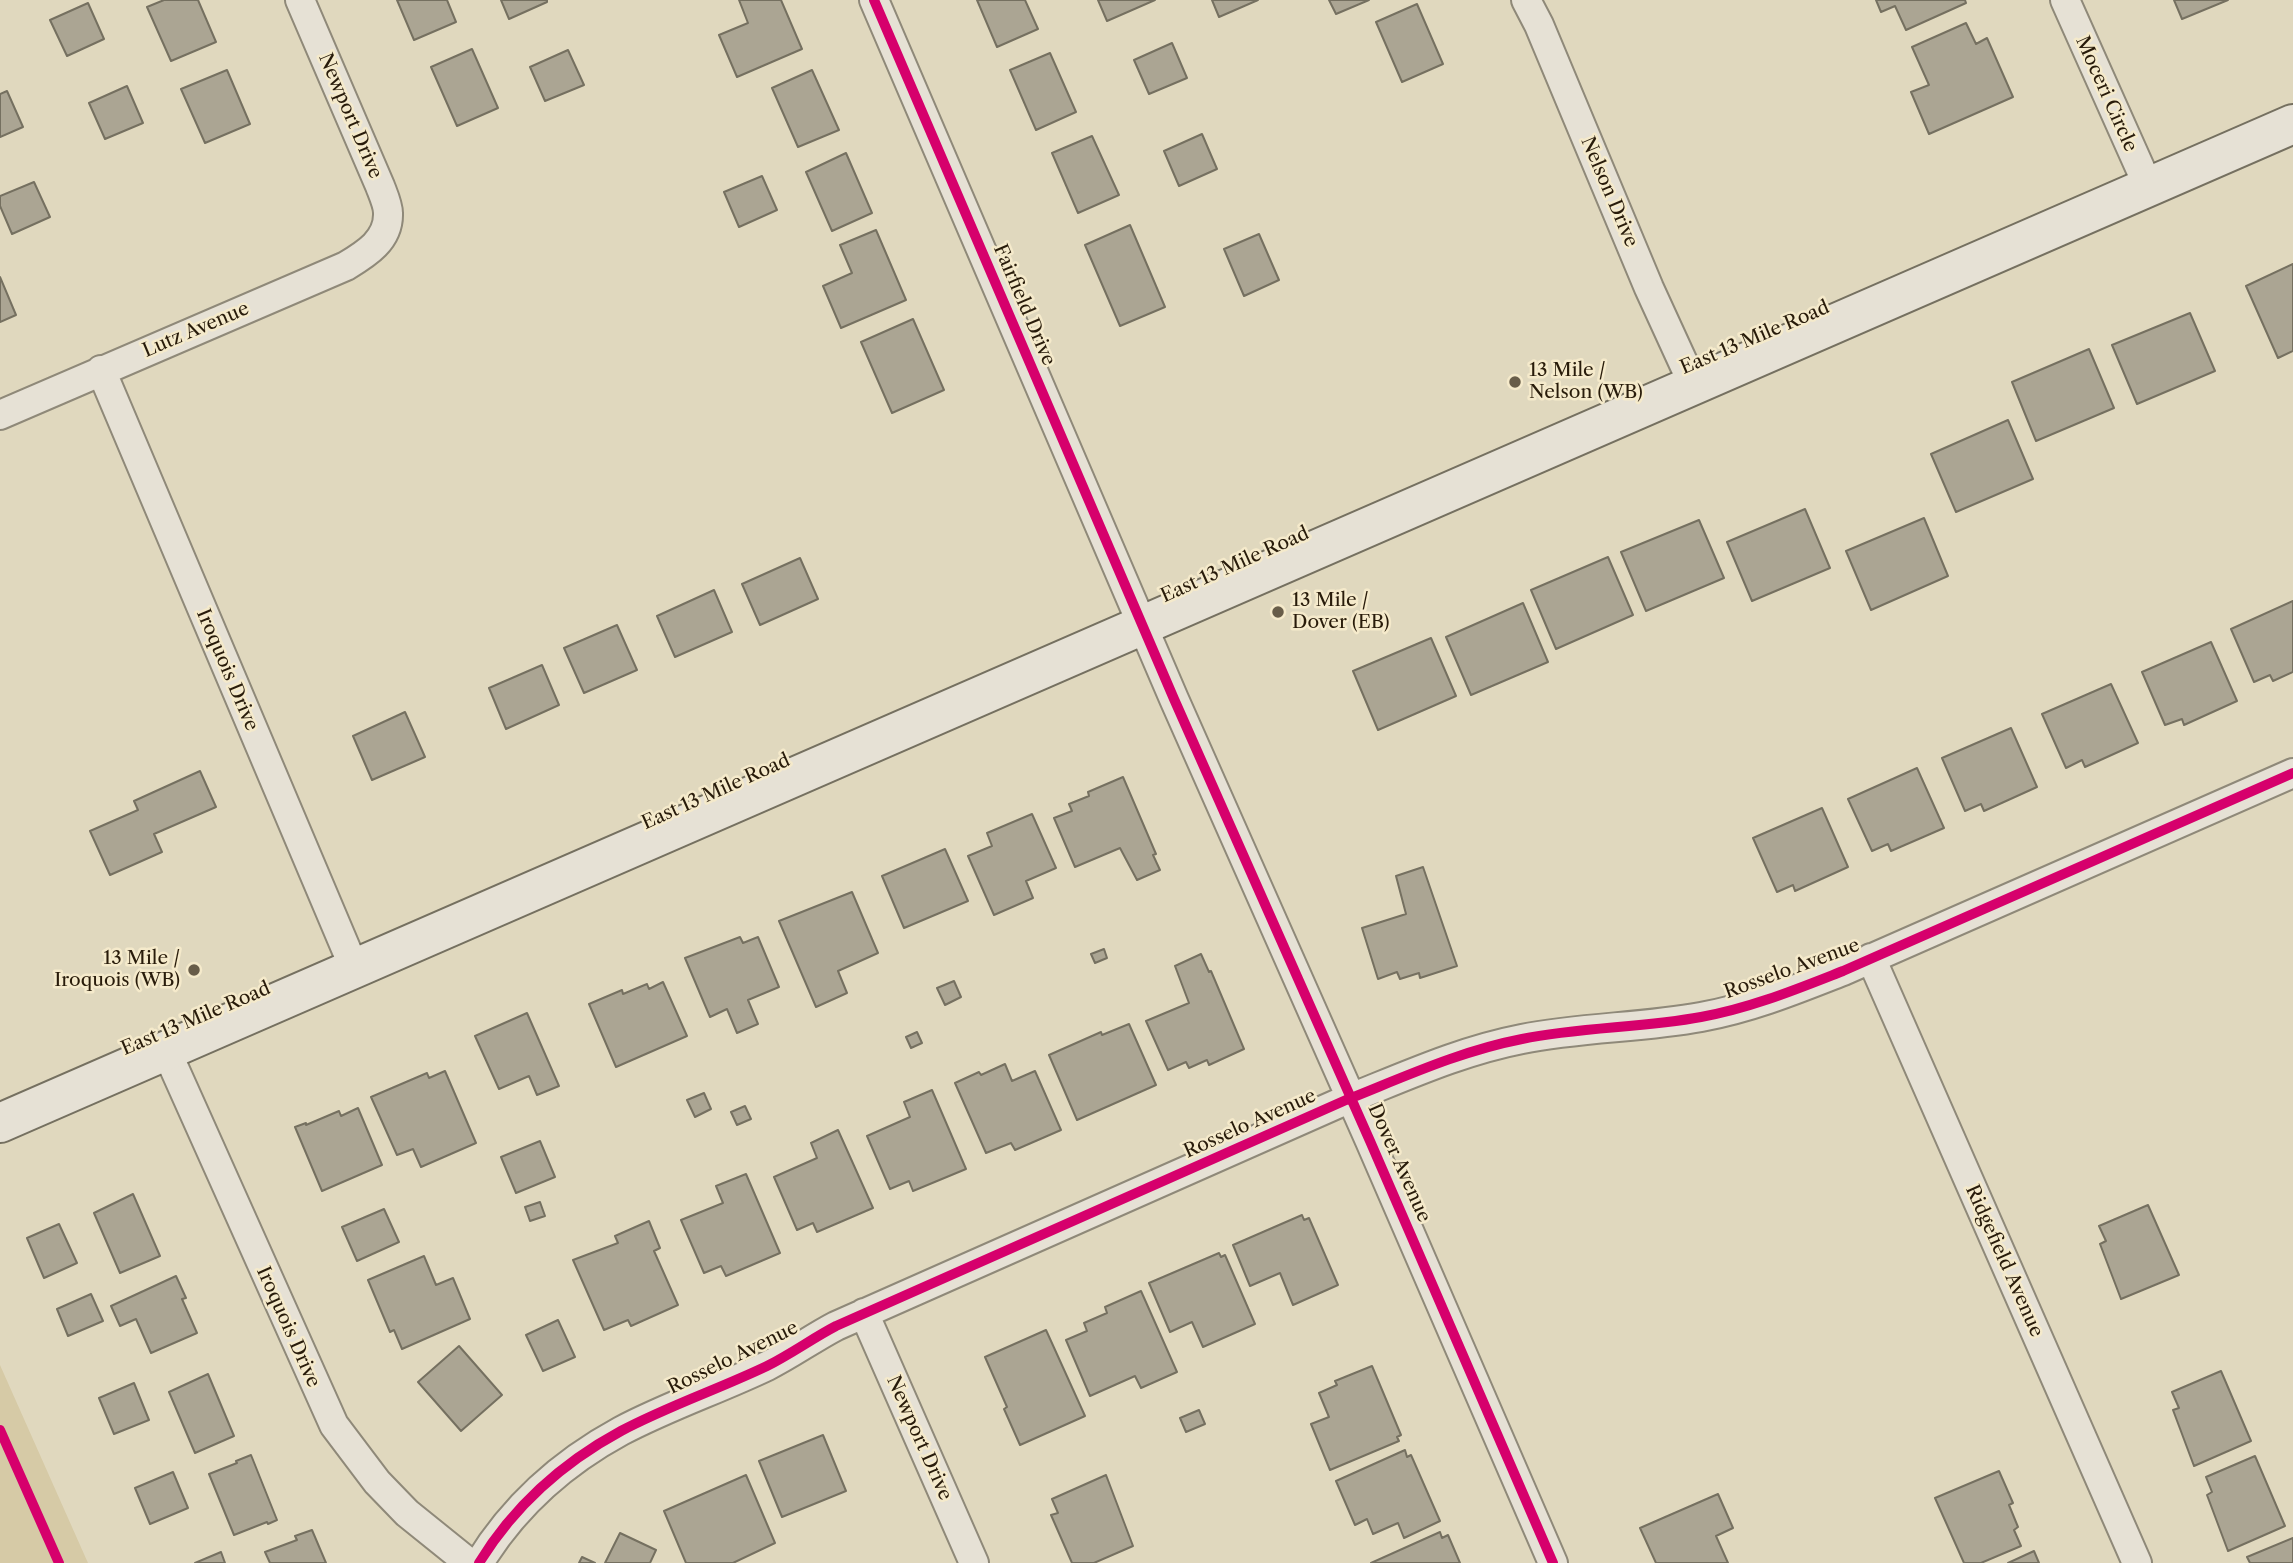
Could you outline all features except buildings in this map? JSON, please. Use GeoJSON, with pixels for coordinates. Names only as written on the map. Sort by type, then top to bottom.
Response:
{"type":"FeatureCollection","features":[{"type":"Feature","properties":{"kind":"main road","name":"East 13 Mile Road"},"geometry":{"type":"LineString","coordinates":[[0,1123],[2293,124]]}},
{"type":"Feature","properties":{"kind":"street","name":"Newport Drive"},"geometry":{"type":"LineString","coordinates":[[300,0],[380,186],[388,212],[384,235]]}},
{"type":"Feature","properties":{"kind":"street","name":"Fairfield Drive"},"geometry":{"type":"LineString","coordinates":[[874,0],[1143,624]]}},
{"type":"Feature","properties":{"kind":"street","name":"Nelson Drive"},"geometry":{"type":"LineString","coordinates":[[1526,0],[1693,384]]}},
{"type":"Feature","properties":{"kind":"street","name":"Moceri Circle"},"geometry":{"type":"LineString","coordinates":[[2064,0],[2149,188]]}},
{"type":"Feature","properties":{"kind":"street","name":"Lutz Avenue"},"geometry":{"type":"LineString","coordinates":[[0,415],[346,266],[368,254],[384,235]]}},
{"type":"Feature","properties":{"kind":"street","name":"Iroquois Drive"},"geometry":{"type":"LineString","coordinates":[[101,370],[355,970]]}},
{"type":"Feature","properties":{"kind":"street","name":"Dover Avenue"},"geometry":{"type":"LineString","coordinates":[[1143,624],[1553,1563]]}},
{"type":"Feature","properties":{"kind":"street","name":"Rosselo Avenue"},"geometry":{"type":"LineString","coordinates":[[479,1563],[511,1517],[558,1472],[582,1454],[624,1430],[769,1364],[824,1332],[864,1313],[1351,1098],[1442,1061],[1482,1048],[1590,1029],[1641,1027],[1727,1012],[1777,996],[1871,958],[2293,773]]}},
{"type":"Feature","properties":{"kind":"street","name":"Ridgefield Avenue"},"geometry":{"type":"LineString","coordinates":[[1871,958],[2137,1563]]}},
{"type":"Feature","properties":{"kind":"street","name":"Iroquois Drive"},"geometry":{"type":"LineString","coordinates":[[166,1050],[334,1426],[377,1482],[407,1513],[469,1563]]}},
{"type":"Feature","properties":{"kind":"street","name":"Newport Drive"},"geometry":{"type":"LineString","coordinates":[[864,1313],[974,1563]]}},
{"type":"Feature","properties":{"kind":"shaded area"},"geometry":{"type":"Polygon","coordinates":[[[0,1365],[88,1563],[0,1563],[0,1365]]]}},
{"type":"Feature","properties":{"kind":"cycle path"},"geometry":{"type":"LineString","coordinates":[[874,0],[1174,699],[1553,1563]]}},
{"type":"Feature","properties":{"kind":"cycle path"},"geometry":{"type":"LineString","coordinates":[[479,1563],[508,1523],[541,1488],[579,1457],[621,1431],[767,1366],[836,1326],[1346,1100],[1432,1065],[1499,1044],[1567,1032],[1701,1017],[1738,1009],[1773,997],[1843,971],[2293,773]]}},
{"type":"Feature","properties":{"kind":"cycle path"},"geometry":{"type":"LineString","coordinates":[[0,1430],[59,1563]]}},
{"type":"Feature","properties":{"kind":"place","name":"13 Mile / Nelson (WB)"},"geometry":{"type":"Point","coordinates":[1515,382]}},
{"type":"Feature","properties":{"kind":"place","name":"13 Mile / Dover (EB)"},"geometry":{"type":"Point","coordinates":[1278,612]}},
{"type":"Feature","properties":{"kind":"place","name":"13 Mile / Iroquois (WB)"},"geometry":{"type":"Point","coordinates":[194,970]}}]}
